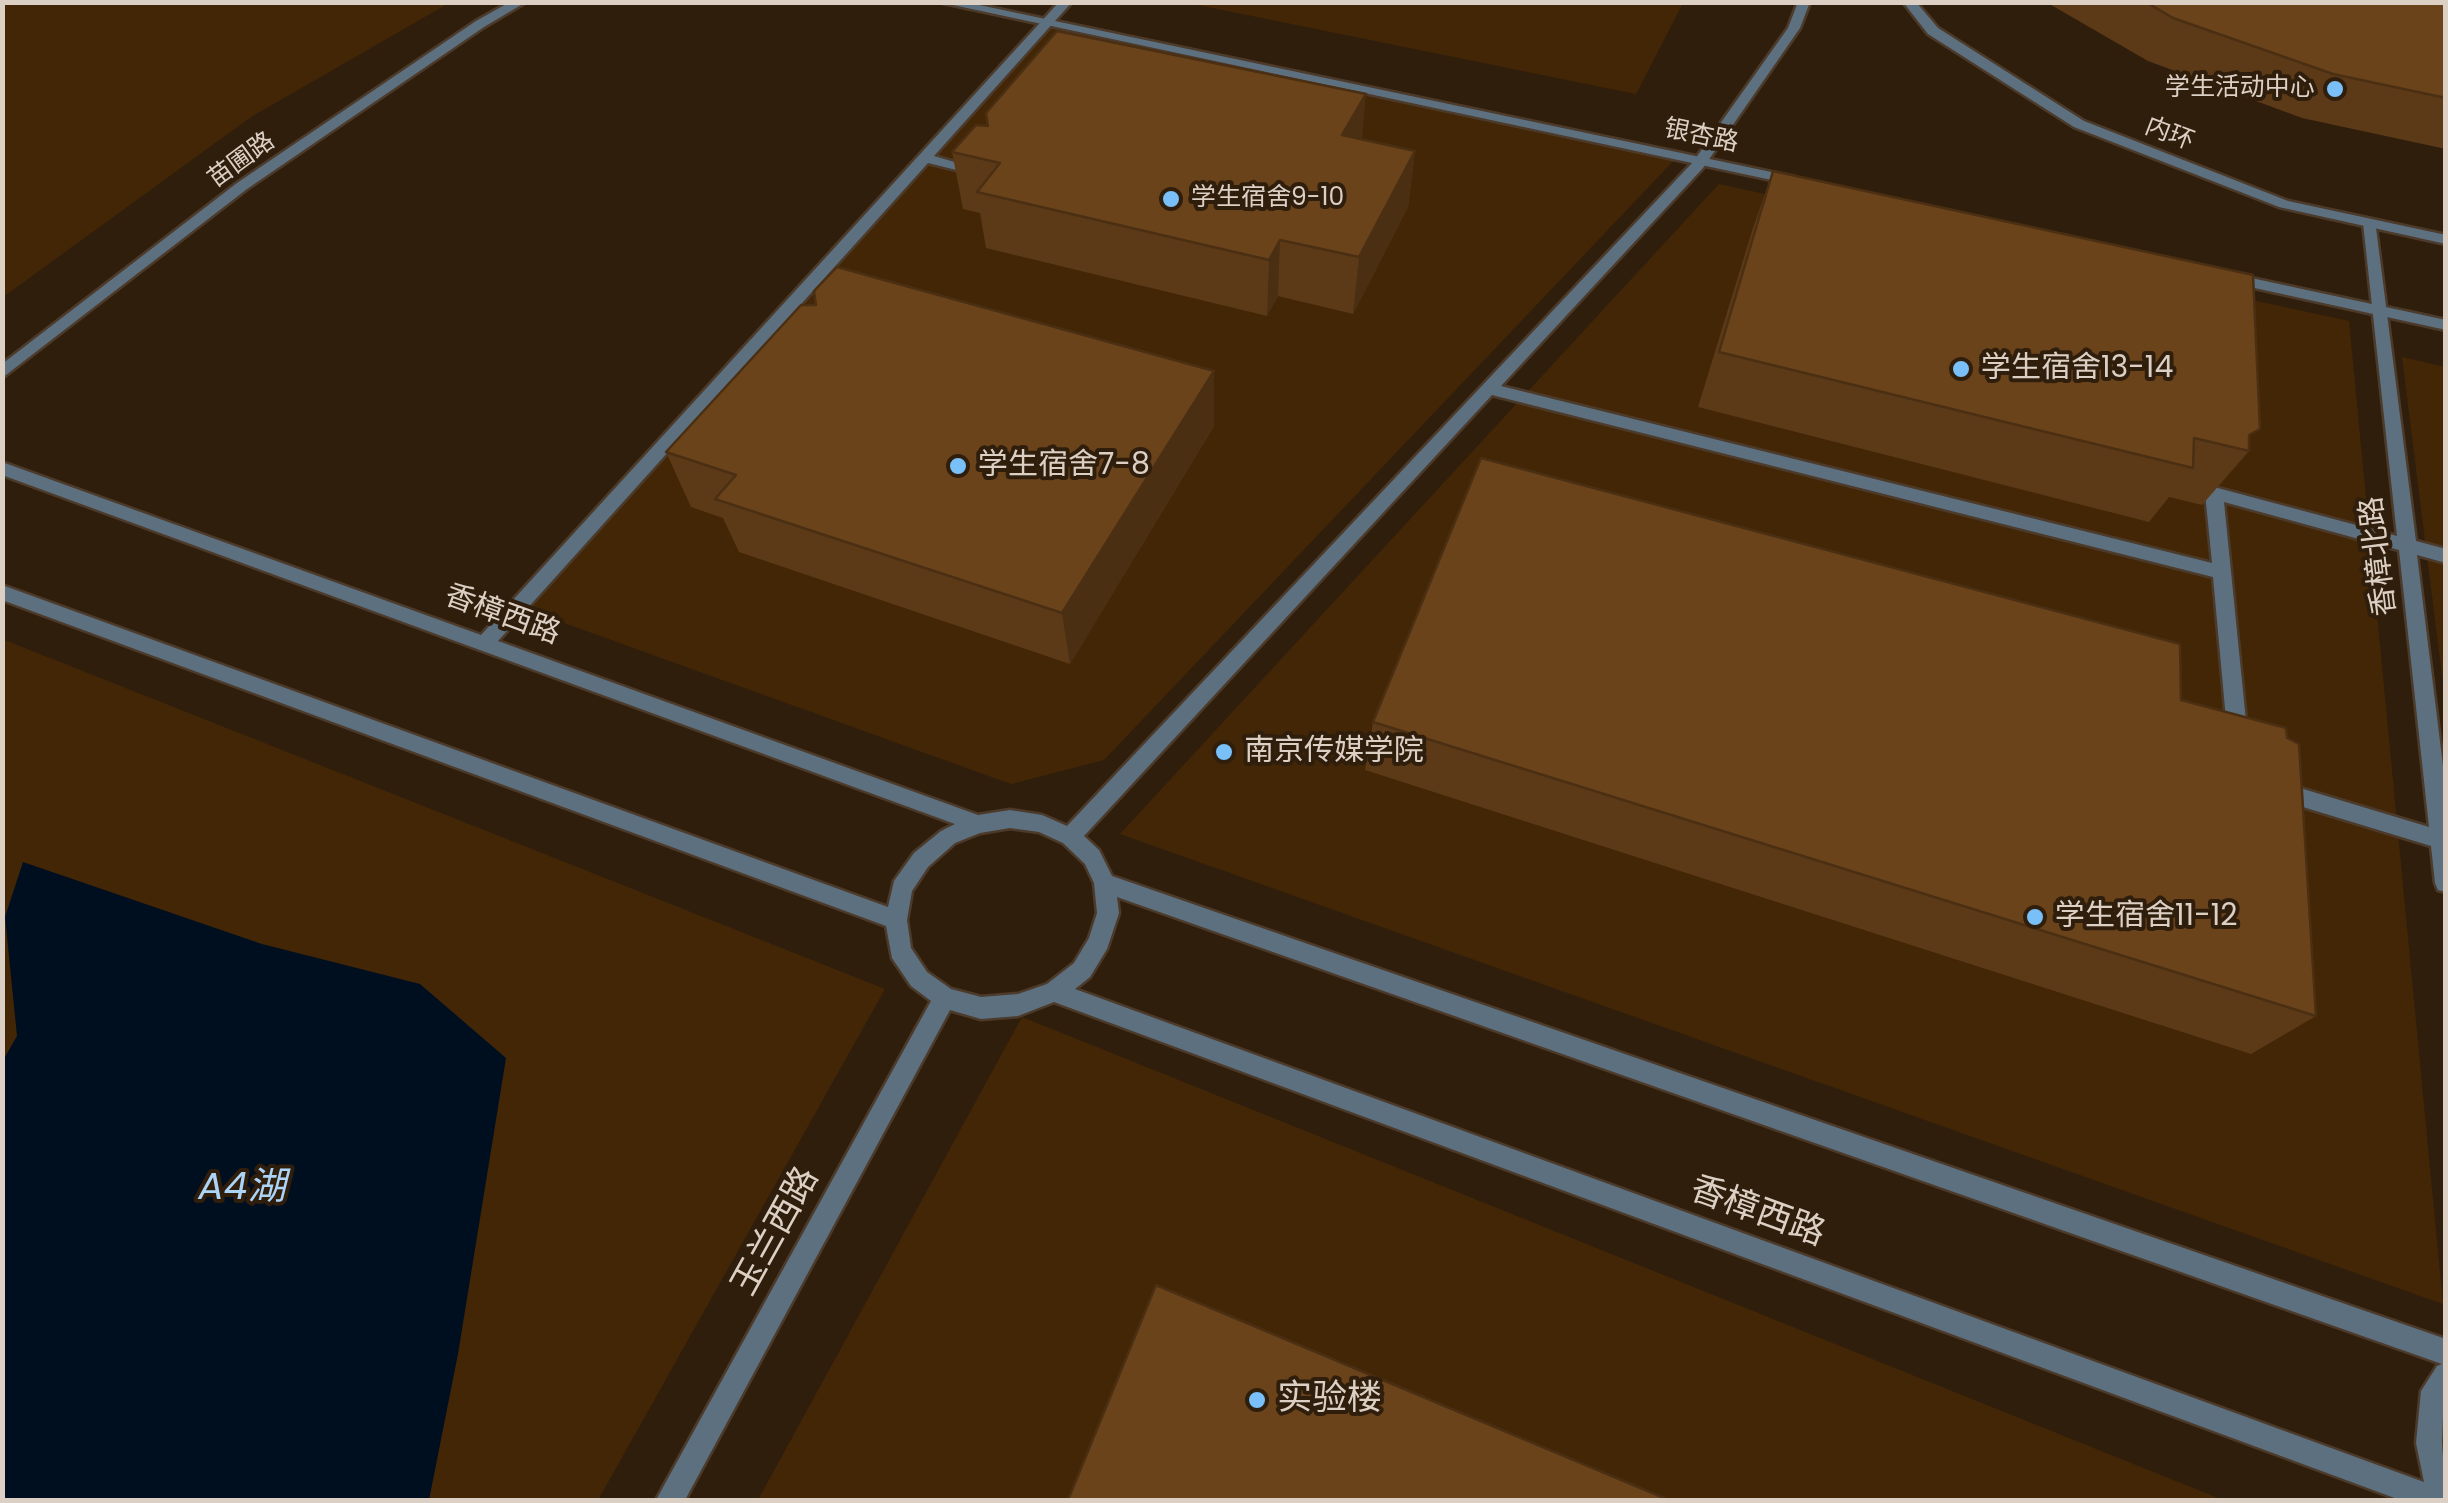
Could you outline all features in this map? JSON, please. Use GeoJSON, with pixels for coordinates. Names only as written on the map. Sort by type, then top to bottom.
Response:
{"type":"FeatureCollection","features":[{"type":"Feature","properties":{"kind":"street","name":"苗圃路"},"geometry":{"type":"LineString","coordinates":[[2,373],[242,186],[480,24],[520,2]]}},
{"type":"Feature","properties":{"kind":"street","name":"银杏路"},"geometry":{"type":"LineString","coordinates":[[945,2],[1818,186]]}},
{"type":"Feature","properties":{"kind":"street"},"geometry":{"type":"LineString","coordinates":[[484,644],[771,338],[924,158],[1066,2]]}},
{"type":"Feature","properties":{"kind":"street"},"geometry":{"type":"LineString","coordinates":[[1070,837],[1702,160],[1794,28],[1804,2]]}},
{"type":"Feature","properties":{"kind":"street","name":"内环"},"geometry":{"type":"LineString","coordinates":[[1908,2],[1933,31],[2078,124],[2284,204],[2446,240]]}},
{"type":"Feature","properties":{"kind":"street"},"geometry":{"type":"LineString","coordinates":[[924,158],[989,176]]}},
{"type":"Feature","properties":{"kind":"street","name":"香樟北路"},"geometry":{"type":"LineString","coordinates":[[2370,223],[2446,883]]}},
{"type":"Feature","properties":{"kind":"street"},"geometry":{"type":"LineString","coordinates":[[2206,273],[2446,326]]}},
{"type":"Feature","properties":{"kind":"street"},"geometry":{"type":"LineString","coordinates":[[1489,389],[2221,572]]}},
{"type":"Feature","properties":{"kind":"street","name":"香樟西路"},"geometry":{"type":"LineString","coordinates":[[2,468],[978,824]]}},
{"type":"Feature","properties":{"kind":"street"},"geometry":{"type":"LineString","coordinates":[[2240,761],[2214,493],[2446,556]]}},
{"type":"Feature","properties":{"kind":"street"},"geometry":{"type":"LineString","coordinates":[[2,592],[896,920]]}},
{"type":"Feature","properties":{"kind":"street"},"geometry":{"type":"LineString","coordinates":[[2260,785],[2443,840]]}},
{"type":"Feature","properties":{"kind":"street"},"geometry":{"type":"LineString","coordinates":[[1010,819],[1042,824],[1070,837],[1092,856],[1105,882],[1108,913],[1099,942],[1082,970],[1054,992],[1018,1005],[981,1008],[946,998],[918,979],[900,950],[896,920],[902,888],[921,860],[948,837],[978,824],[1010,819]]}},
{"type":"Feature","properties":{"kind":"street"},"geometry":{"type":"LineString","coordinates":[[1105,882],[2446,1352]]}},
{"type":"Feature","properties":{"kind":"street","name":"香樟西路"},"geometry":{"type":"LineString","coordinates":[[1054,992],[2439,1500]]}},
{"type":"Feature","properties":{"kind":"street","name":"玉兰西路"},"geometry":{"type":"LineString","coordinates":[[670,1500],[946,998]]}},
{"type":"Feature","properties":{"kind":"street"},"geometry":{"type":"LineString","coordinates":[[2439,1500],[2428,1442],[2434,1391],[2446,1375]]}},
{"type":"Feature","properties":{"kind":"shaded area"},"geometry":{"type":"Polygon","coordinates":[[[3,2],[449,3],[251,117],[3,297],[3,2]]]}},
{"type":"Feature","properties":{"kind":"shaded area"},"geometry":{"type":"Polygon","coordinates":[[[1188,3],[1683,3],[1636,94],[1188,3]]]}},
{"type":"Feature","properties":{"kind":"shaded area"},"geometry":{"type":"Polygon","coordinates":[[[1046,24],[1679,155],[1104,760],[1011,784],[517,606],[1046,24]]]}},
{"type":"Feature","properties":{"kind":"shaded area"},"geometry":{"type":"Polygon","coordinates":[[[1719,184],[2349,321],[2443,1304],[1120,834],[1719,184]]]}},
{"type":"Feature","properties":{"kind":"shaded area"},"geometry":{"type":"Polygon","coordinates":[[[2402,357],[2445,367],[2445,699],[2402,357]]]}},
{"type":"Feature","properties":{"kind":"shaded area"},"geometry":{"type":"Polygon","coordinates":[[[2,639],[885,989],[598,1500],[3,1500],[2,639]]]}},
{"type":"Feature","properties":{"kind":"shaded area"},"geometry":{"type":"Polygon","coordinates":[[[1022,1017],[2223,1500],[758,1500],[1022,1017]]]}},
{"type":"Feature","properties":{"kind":"water","name":"A4湖"},"geometry":{"type":"Polygon","coordinates":[[[23,862],[262,944],[420,984],[506,1058],[458,1354],[429,1500],[3,1500],[2,1062],[17,1036],[5,917],[23,862]]]}},
{"type":"Feature","properties":{"kind":"building"},"geometry":{"type":"Polygon","coordinates":[[[2146,2],[2446,2],[2446,98],[2333,74],[2173,18],[2146,2]]]}},
{"type":"Feature","properties":{"kind":"building","name":"学生宿舍9-10"},"geometry":{"type":"Polygon","coordinates":[[[1057,31],[1366,94],[1342,135],[1415,151],[1359,257],[1280,240],[1269,260],[977,192],[1000,163],[952,152],[976,125],[988,126],[986,113],[1057,31]]]}},
{"type":"Feature","properties":{"kind":"building","name":"学生宿舍13-14"},"geometry":{"type":"Polygon","coordinates":[[[1773,171],[2253,275],[2260,429],[2249,435],[2249,451],[2194,438],[2193,468],[1719,352],[1773,171]]]}},
{"type":"Feature","properties":{"kind":"building","name":"学生宿舍7-8"},"geometry":{"type":"Polygon","coordinates":[[[837,267],[1214,371],[1062,613],[715,499],[736,475],[666,452],[801,305],[816,305],[814,291],[837,267]]]}},
{"type":"Feature","properties":{"kind":"building","name":"学生宿舍11-12"},"geometry":{"type":"Polygon","coordinates":[[[1481,458],[2180,644],[2181,700],[2286,728],[2287,738],[2299,744],[2316,1016],[1373,722],[1481,458]]]}},
{"type":"Feature","properties":{"kind":"building","name":"实验楼"},"geometry":{"type":"Polygon","coordinates":[[[1156,1285],[1669,1500],[1068,1500],[1156,1285]]]}},
{"type":"Feature","properties":{"kind":"place","name":"学生活动中心"},"geometry":{"type":"Point","coordinates":[2335,89]}},
{"type":"Feature","properties":{"kind":"place","name":"学生宿舍9-10"},"geometry":{"type":"Point","coordinates":[1171,199]}},
{"type":"Feature","properties":{"kind":"place","name":"学生宿舍13-14"},"geometry":{"type":"Point","coordinates":[1961,369]}},
{"type":"Feature","properties":{"kind":"place","name":"学生宿舍7-8"},"geometry":{"type":"Point","coordinates":[958,466]}},
{"type":"Feature","properties":{"kind":"place","name":"南京传媒学院"},"geometry":{"type":"Point","coordinates":[1224,752]}},
{"type":"Feature","properties":{"kind":"place","name":"学生宿舍11-12"},"geometry":{"type":"Point","coordinates":[2035,917]}},
{"type":"Feature","properties":{"kind":"place","name":"实验楼"},"geometry":{"type":"Point","coordinates":[1257,1400]}}]}
